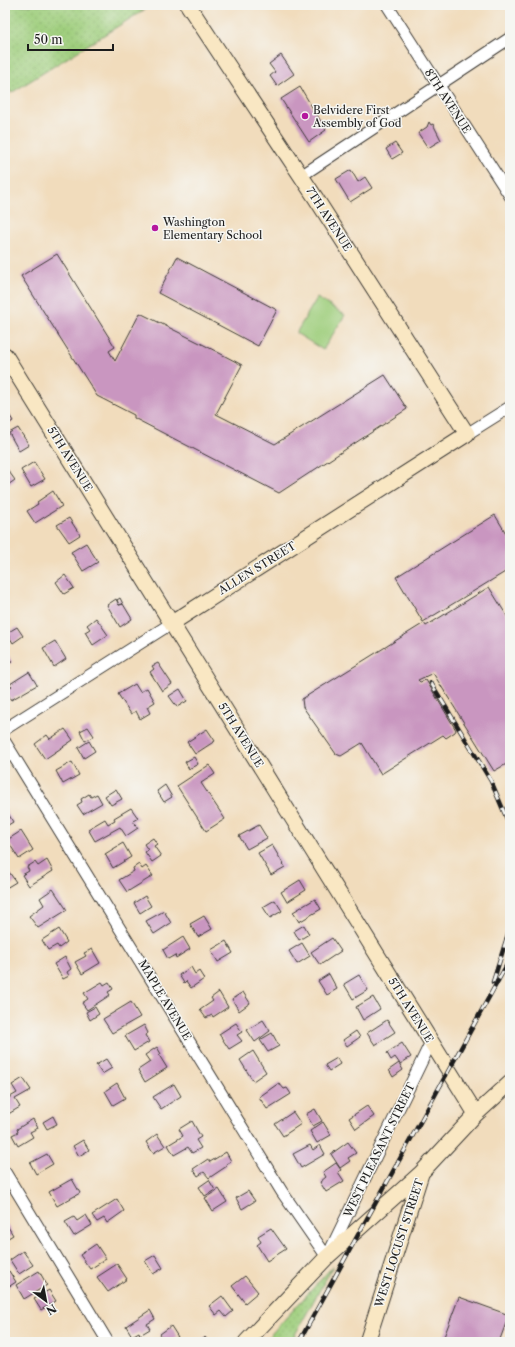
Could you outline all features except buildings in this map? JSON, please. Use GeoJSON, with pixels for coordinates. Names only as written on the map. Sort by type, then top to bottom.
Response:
{"type":"FeatureCollection","features":[{"type":"Feature","properties":{"kind":"street","name":"7TH AVENUE"},"geometry":{"type":"LineString","coordinates":[[188,5],[468,434]]}},
{"type":"Feature","properties":{"kind":"street","name":"8TH AVENUE"},"geometry":{"type":"LineString","coordinates":[[387,5],[510,196]]}},
{"type":"Feature","properties":{"kind":"street"},"geometry":{"type":"LineString","coordinates":[[301,176],[510,38]]}},
{"type":"Feature","properties":{"kind":"street","name":"5TH AVENUE"},"geometry":{"type":"LineString","coordinates":[[7,362],[172,622],[476,1114]]}},
{"type":"Feature","properties":{"kind":"street","name":"ALLEN STREET"},"geometry":{"type":"LineString","coordinates":[[5,729],[510,407]]}},
{"type":"Feature","properties":{"kind":"street","name":"MAPLE AVENUE"},"geometry":{"type":"LineString","coordinates":[[5,742],[282,1192],[327,1257]]}},
{"type":"Feature","properties":{"kind":"street","name":"WEST PLEASANT STREET"},"geometry":{"type":"LineString","coordinates":[[327,1257],[431,1042]]}},
{"type":"Feature","properties":{"kind":"street","name":"WEST LOCUST STREET"},"geometry":{"type":"LineString","coordinates":[[367,1342],[421,1173],[476,1114],[510,1083]]}},
{"type":"Feature","properties":{"kind":"street"},"geometry":{"type":"LineString","coordinates":[[5,1172],[108,1342]]}},
{"type":"Feature","properties":{"kind":"street","name":"WEST PLEASANT STREET"},"geometry":{"type":"LineString","coordinates":[[246,1342],[327,1257],[421,1173]]}},
{"type":"Feature","properties":{"kind":"green space"},"geometry":{"type":"Polygon","coordinates":[[[5,5],[152,5],[11,93],[5,82],[5,5]]]}},
{"type":"Feature","properties":{"kind":"green space"},"geometry":{"type":"Polygon","coordinates":[[[317,298],[345,315],[323,350],[296,333],[317,298]]]}},
{"type":"Feature","properties":{"kind":"green space"},"geometry":{"type":"Polygon","coordinates":[[[333,1266],[291,1342],[264,1342],[333,1266]]]}},
{"type":"Feature","properties":{"kind":"railway"},"geometry":{"type":"LineString","coordinates":[[431,683],[491,781],[510,826]]}},
{"type":"Feature","properties":{"kind":"railway"},"geometry":{"type":"LineString","coordinates":[[493,982],[510,928]]}},
{"type":"Feature","properties":{"kind":"railway"},"geometry":{"type":"LineString","coordinates":[[299,1342],[510,959]]}},
{"type":"Feature","properties":{"kind":"place","name":"Belvidere First Assembly of God"},"geometry":{"type":"Point","coordinates":[305,116]}},
{"type":"Feature","properties":{"kind":"place","name":"Washington Elementary School"},"geometry":{"type":"Point","coordinates":[155,228]}}]}
